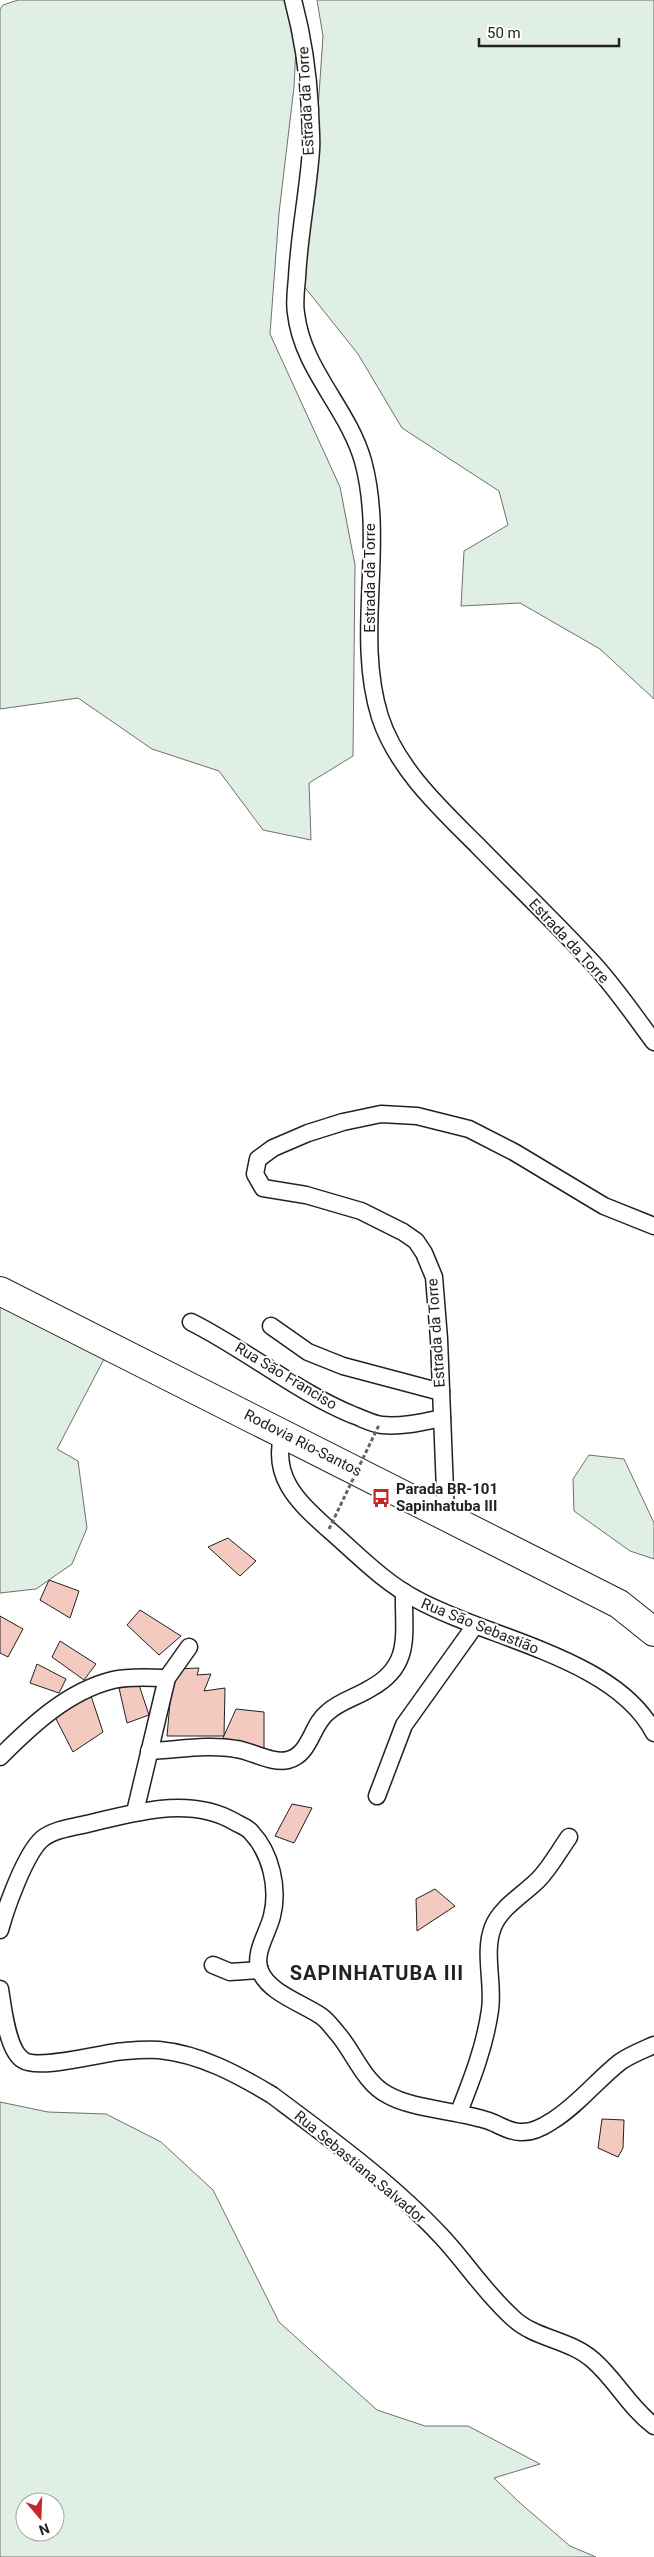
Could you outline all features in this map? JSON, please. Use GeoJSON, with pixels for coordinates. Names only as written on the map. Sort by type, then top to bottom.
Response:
{"type":"FeatureCollection","features":[{"type":"Feature","properties":{"kind":"highway","name":"Rodovia Rio-Santos"},"geometry":{"type":"LineString","coordinates":[[0,1290],[619,1604],[654,1632]]}},
{"type":"Feature","properties":{"kind":"street","name":"Estrada da Torre"},"geometry":{"type":"LineString","coordinates":[[293,0],[303,37],[312,147],[298,262],[295,311],[300,336],[310,361],[350,426],[363,462],[370,500],[373,565],[370,619],[372,684],[381,719],[396,753],[433,800],[592,961],[654,1042]]}},
{"type":"Feature","properties":{"kind":"street","name":"Estrada da Torre"},"geometry":{"type":"LineString","coordinates":[[446,1516],[439,1339],[434,1277],[420,1247],[403,1232],[361,1211],[306,1195],[263,1188],[255,1174],[255,1166],[258,1159],[272,1148],[308,1133],[362,1118],[381,1114],[417,1116],[469,1129],[514,1152],[604,1206],[654,1226]]}},
{"type":"Feature","properties":{"kind":"street","name":"Rua São Franciso"},"geometry":{"type":"LineString","coordinates":[[191,1322],[227,1340],[311,1394],[338,1409],[379,1425],[411,1424],[442,1418]]}},
{"type":"Feature","properties":{"kind":"street"},"geometry":{"type":"LineString","coordinates":[[271,1326],[308,1352],[343,1366],[440,1392]]}},
{"type":"Feature","properties":{"kind":"street","name":"Rua São Sebastião"},"geometry":{"type":"LineString","coordinates":[[283,1432],[279,1448],[279,1465],[285,1480],[307,1510],[404,1592],[474,1626],[536,1648],[584,1669],[628,1698],[654,1733]]}},
{"type":"Feature","properties":{"kind":"street"},"geometry":{"type":"LineString","coordinates":[[149,1752],[220,1747],[236,1749],[278,1760],[287,1760],[297,1756],[303,1751],[318,1722],[328,1712],[388,1678],[399,1664],[405,1630],[404,1592]]}},
{"type":"Feature","properties":{"kind":"street"},"geometry":{"type":"LineString","coordinates":[[377,1796],[404,1725],[474,1626]]}},
{"type":"Feature","properties":{"kind":"street"},"geometry":{"type":"LineString","coordinates":[[135,1812],[167,1678],[188,1647]]}},
{"type":"Feature","properties":{"kind":"street"},"geometry":{"type":"LineString","coordinates":[[0,1757],[26,1731],[54,1709],[94,1687],[114,1680],[167,1678]]}},
{"type":"Feature","properties":{"kind":"street"},"geometry":{"type":"LineString","coordinates":[[0,1930],[13,1892],[35,1846],[43,1838],[64,1830],[135,1812],[197,1808],[228,1818],[250,1831],[266,1854],[273,1877],[274,1900],[272,1916],[259,1953],[260,1970],[266,1981],[323,2017],[348,2046],[369,2078],[388,2096],[459,2112],[511,2131],[522,2132],[551,2122],[575,2104],[622,2061],[654,2045]]}},
{"type":"Feature","properties":{"kind":"street"},"geometry":{"type":"LineString","coordinates":[[459,2112],[480,2057],[487,2026],[490,2008],[490,1939],[493,1926],[502,1914],[545,1872],[569,1837]]}},
{"type":"Feature","properties":{"kind":"street"},"geometry":{"type":"LineString","coordinates":[[213,1965],[230,1972],[260,1970]]}},
{"type":"Feature","properties":{"kind":"street","name":"Rua Sebastiana Salvador"},"geometry":{"type":"LineString","coordinates":[[0,1989],[11,2042],[17,2055],[28,2063],[45,2064],[125,2050],[157,2050],[195,2057],[248,2080],[310,2123],[405,2201],[444,2238],[474,2276],[521,2325],[532,2332],[572,2346],[591,2358],[642,2417],[654,2426]]}},
{"type":"Feature","properties":{"kind":"path"},"geometry":{"type":"LineString","coordinates":[[329,1529],[379,1425]]}},
{"type":"Feature","properties":{"kind":"green space"},"geometry":{"type":"Polygon","coordinates":[[[18,0],[296,0],[298,8],[294,87],[279,213],[270,334],[340,487],[355,565],[353,756],[309,783],[311,840],[263,830],[219,771],[152,749],[78,698],[0,709],[0,9],[3,5],[18,0]]]}},
{"type":"Feature","properties":{"kind":"green space"},"geometry":{"type":"Polygon","coordinates":[[[317,0],[654,0],[654,699],[600,649],[520,603],[461,606],[464,551],[508,525],[499,491],[402,428],[358,354],[295,275],[316,138],[323,36],[317,0]]]}},
{"type":"Feature","properties":{"kind":"green space"},"geometry":{"type":"Polygon","coordinates":[[[0,1304],[105,1357],[57,1449],[78,1461],[87,1528],[72,1564],[36,1589],[0,1593],[0,1304]]]}},
{"type":"Feature","properties":{"kind":"green space"},"geometry":{"type":"Polygon","coordinates":[[[589,1455],[624,1459],[654,1523],[654,1559],[630,1551],[574,1511],[573,1479],[589,1455]]]}},
{"type":"Feature","properties":{"kind":"green space"},"geometry":{"type":"Polygon","coordinates":[[[0,2102],[48,2112],[106,2114],[161,2142],[213,2190],[279,2322],[377,2410],[425,2426],[468,2426],[540,2464],[494,2478],[570,2546],[596,2557],[0,2557],[0,2102]]]}},
{"type":"Feature","properties":{"kind":"building"},"geometry":{"type":"Polygon","coordinates":[[[228,1538],[256,1561],[240,1576],[208,1547],[228,1538]]]}},
{"type":"Feature","properties":{"kind":"building"},"geometry":{"type":"Polygon","coordinates":[[[49,1580],[79,1591],[70,1618],[40,1600],[49,1580]]]}},
{"type":"Feature","properties":{"kind":"building"},"geometry":{"type":"Polygon","coordinates":[[[140,1610],[181,1636],[159,1655],[127,1625],[140,1610]]]}},
{"type":"Feature","properties":{"kind":"building"},"geometry":{"type":"Polygon","coordinates":[[[0,1616],[23,1629],[8,1657],[0,1653],[0,1616]]]}},
{"type":"Feature","properties":{"kind":"building"},"geometry":{"type":"Polygon","coordinates":[[[60,1641],[96,1664],[84,1680],[52,1657],[60,1641]]]}},
{"type":"Feature","properties":{"kind":"building"},"geometry":{"type":"Polygon","coordinates":[[[37,1664],[66,1679],[59,1693],[30,1683],[37,1664]]]}},
{"type":"Feature","properties":{"kind":"building"},"geometry":{"type":"Polygon","coordinates":[[[199,1668],[197,1675],[211,1674],[204,1691],[225,1688],[224,1736],[167,1736],[173,1669],[199,1668]]]}},
{"type":"Feature","properties":{"kind":"building"},"geometry":{"type":"Polygon","coordinates":[[[139,1685],[149,1715],[127,1723],[119,1688],[139,1685]]]}},
{"type":"Feature","properties":{"kind":"building"},"geometry":{"type":"Polygon","coordinates":[[[90,1693],[103,1732],[73,1752],[53,1713],[90,1693]]]}},
{"type":"Feature","properties":{"kind":"building"},"geometry":{"type":"Polygon","coordinates":[[[236,1709],[264,1712],[264,1749],[223,1738],[236,1709]]]}},
{"type":"Feature","properties":{"kind":"building"},"geometry":{"type":"Polygon","coordinates":[[[292,1804],[312,1808],[294,1843],[275,1836],[292,1804]]]}},
{"type":"Feature","properties":{"kind":"building"},"geometry":{"type":"Polygon","coordinates":[[[435,1889],[455,1906],[417,1931],[416,1899],[435,1889]]]}},
{"type":"Feature","properties":{"kind":"building"},"geometry":{"type":"Polygon","coordinates":[[[602,2119],[624,2120],[623,2148],[618,2157],[598,2148],[602,2119]]]}},
{"type":"Feature","properties":{"kind":"place","name":"Parada BR-101 Sapinhatuba III"},"geometry":{"type":"Point","coordinates":[381,1498]}},
{"type":"Feature","properties":{"kind":"district","name":"SAPINHATUBA III"},"geometry":{"type":"Point","coordinates":[377,1973]}}]}
